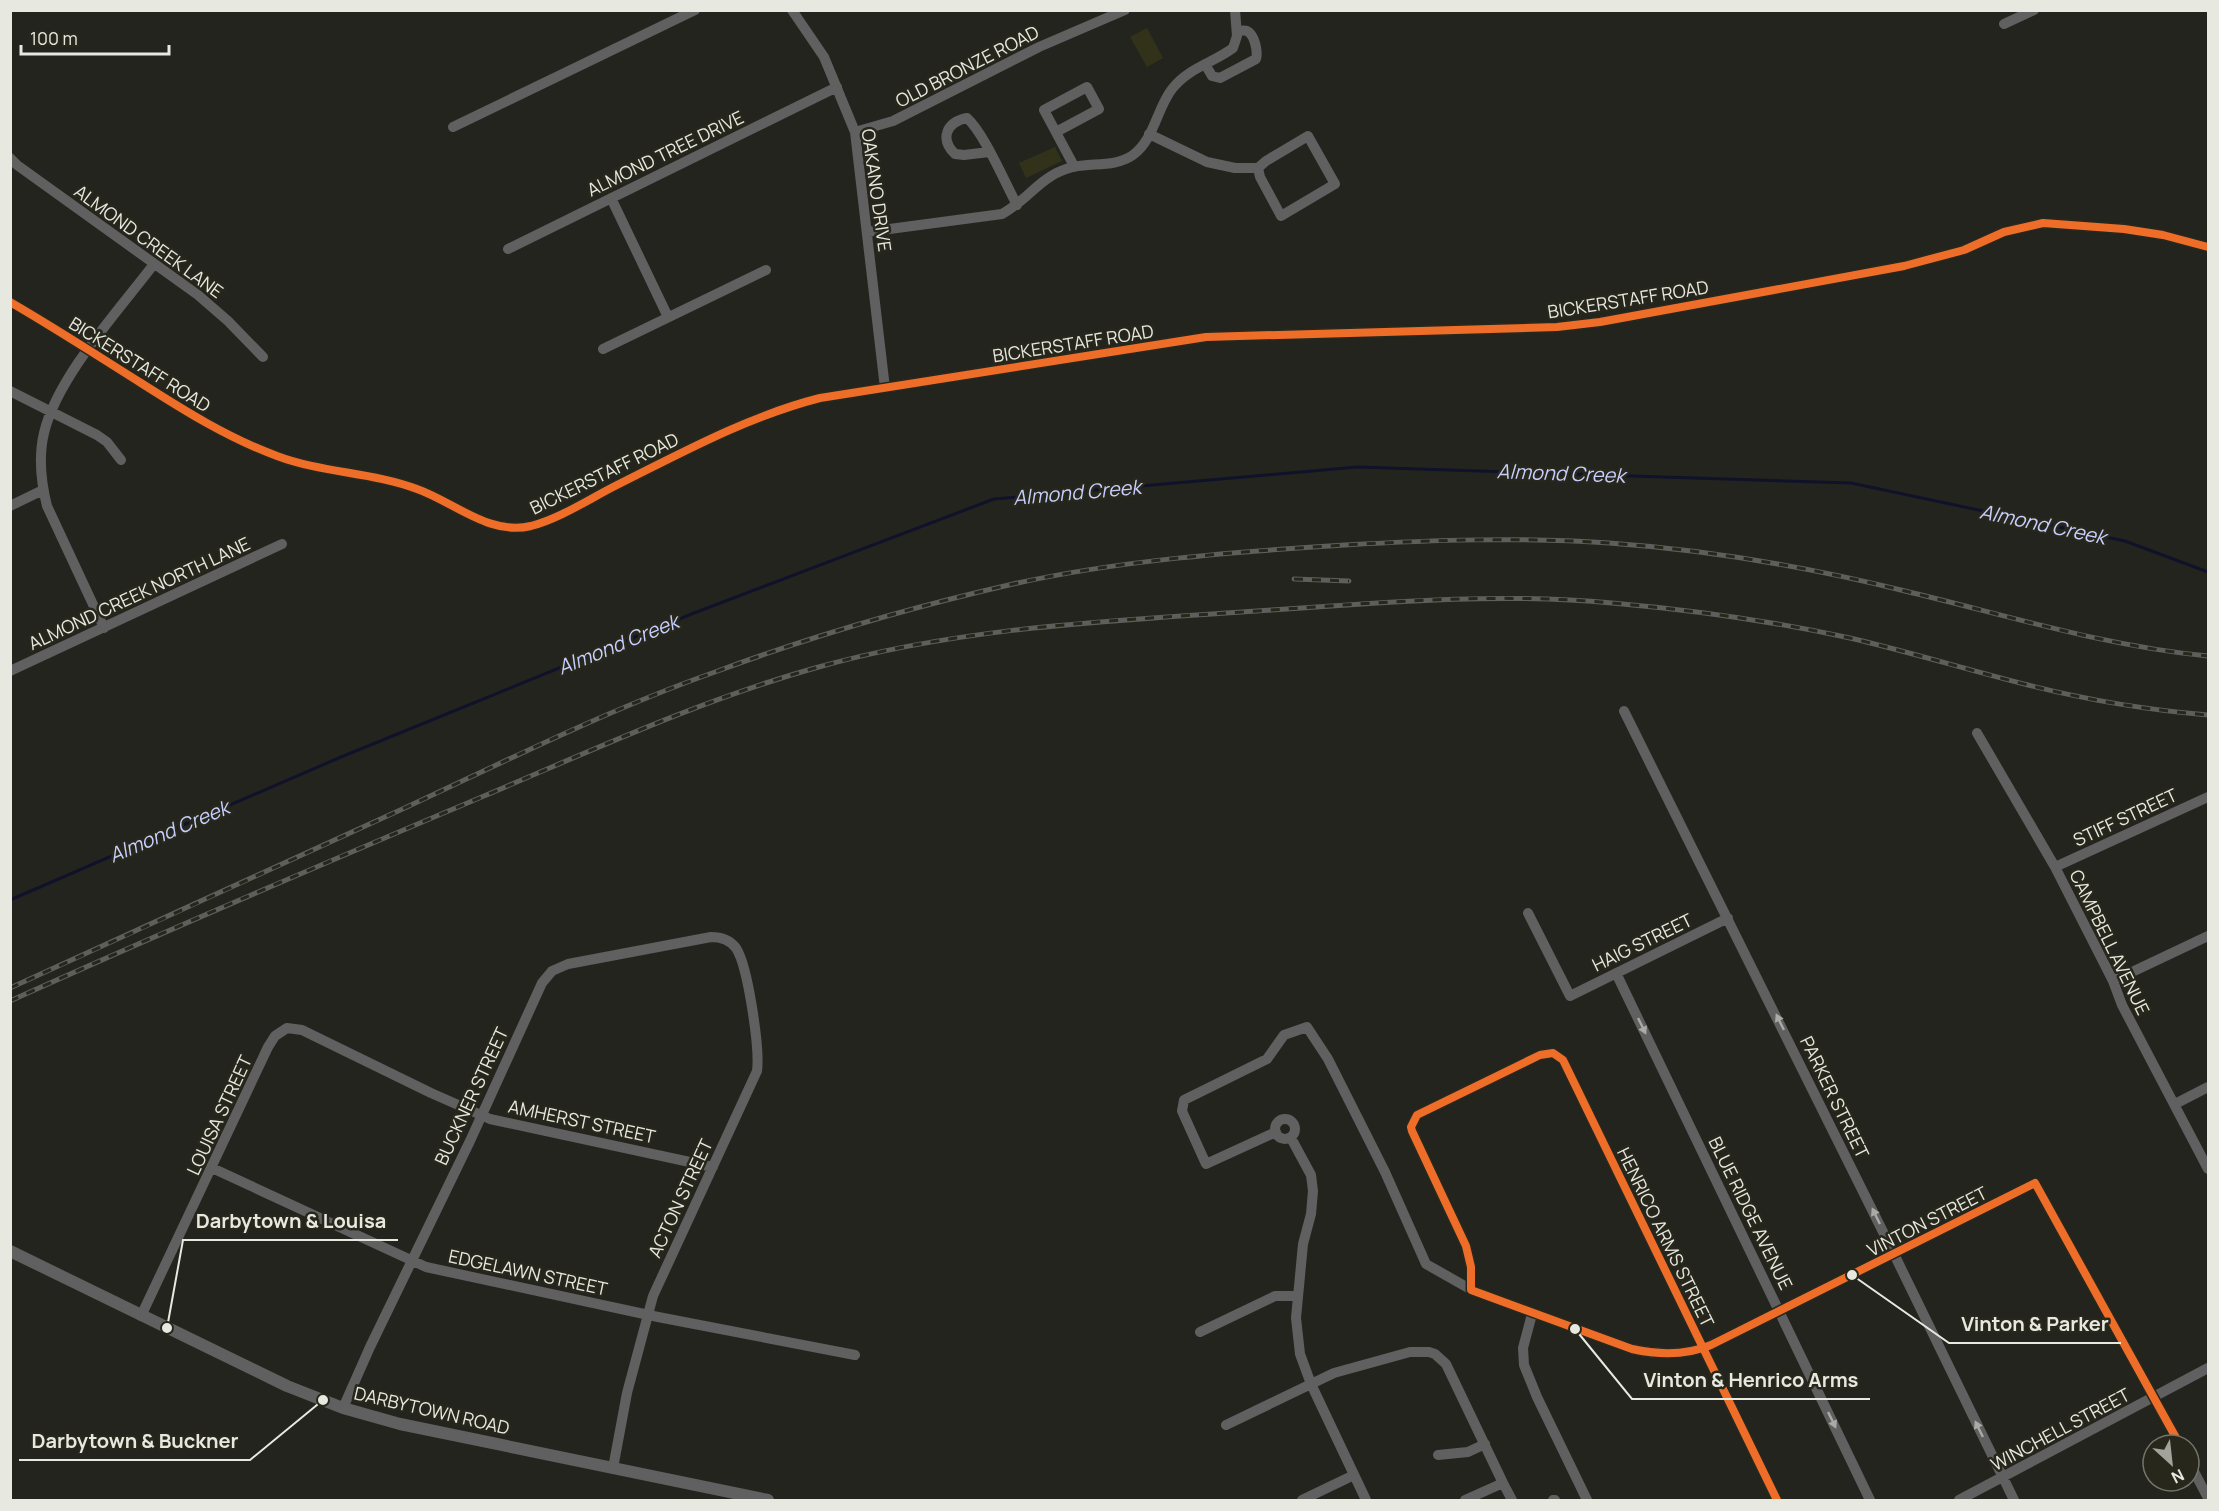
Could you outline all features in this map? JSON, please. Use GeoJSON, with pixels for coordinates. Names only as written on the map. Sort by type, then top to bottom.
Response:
{"type":"FeatureCollection","features":[{"type":"Feature","properties":{"kind":"main road","name":"DARBYTOWN ROAD"},"geometry":{"type":"LineString","coordinates":[[10,1251],[287,1386],[343,1408],[400,1424],[768,1500]]}},
{"type":"Feature","properties":{"kind":"street"},"geometry":{"type":"LineString","coordinates":[[453,127],[695,10]]}},
{"type":"Feature","properties":{"kind":"street","name":"OAKANO DRIVE"},"geometry":{"type":"LineString","coordinates":[[792,10],[824,57],[855,132],[885,388]]}},
{"type":"Feature","properties":{"kind":"street","name":"OLD BRONZE ROAD"},"geometry":{"type":"LineString","coordinates":[[855,132],[893,121],[1039,47],[1125,10]]}},
{"type":"Feature","properties":{"kind":"street"},"geometry":{"type":"LineString","coordinates":[[867,232],[1002,214],[1017,205],[1054,175],[1074,166],[1123,160],[1136,153],[1149,134],[1172,89],[1188,73],[1233,48],[1237,31],[1235,10]]}},
{"type":"Feature","properties":{"kind":"street"},"geometry":{"type":"LineString","coordinates":[[2004,24],[2034,10]]}},
{"type":"Feature","properties":{"kind":"street"},"geometry":{"type":"LineString","coordinates":[[1205,64],[1212,76],[1220,78],[1256,59],[1257,49],[1250,33],[1244,30],[1237,31]]}},
{"type":"Feature","properties":{"kind":"street","name":"ALMOND TREE DRIVE"},"geometry":{"type":"LineString","coordinates":[[507,249],[837,87]]}},
{"type":"Feature","properties":{"kind":"street"},"geometry":{"type":"LineString","coordinates":[[1056,132],[1099,109],[1087,87],[1044,110],[1074,166]]}},
{"type":"Feature","properties":{"kind":"street"},"geometry":{"type":"LineString","coordinates":[[1149,134],[1208,162],[1235,168],[1258,168],[1308,136],[1335,184],[1281,216],[1260,177],[1258,168]]}},
{"type":"Feature","properties":{"kind":"street"},"geometry":{"type":"LineString","coordinates":[[989,152],[1017,205]]}},
{"type":"Feature","properties":{"kind":"street","name":"ALMOND CREEK LANE"},"geometry":{"type":"LineString","coordinates":[[10,158],[198,296],[228,321],[263,357]]}},
{"type":"Feature","properties":{"kind":"street"},"geometry":{"type":"LineString","coordinates":[[611,198],[668,317]]}},
{"type":"Feature","properties":{"kind":"street","name":"BICKERSTAFF ROAD"},"geometry":{"type":"LineString","coordinates":[[10,302],[204,423],[253,446],[310,467],[402,484],[440,499],[482,520],[505,527],[528,527],[541,523],[668,459],[774,411],[820,398],[1206,337],[1557,327],[1600,322],[1915,263],[1964,250],[2004,232],[2043,223],[2124,229],[2163,235],[2208,247]]}},
{"type":"Feature","properties":{"kind":"street"},"geometry":{"type":"LineString","coordinates":[[104,628],[47,506],[43,490],[41,456],[44,432],[60,392],[153,264]]}},
{"type":"Feature","properties":{"kind":"street"},"geometry":{"type":"LineString","coordinates":[[603,349],[766,270]]}},
{"type":"Feature","properties":{"kind":"street"},"geometry":{"type":"LineString","coordinates":[[10,391],[97,435],[107,442],[121,460]]}},
{"type":"Feature","properties":{"kind":"street"},"geometry":{"type":"LineString","coordinates":[[10,506],[43,490]]}},
{"type":"Feature","properties":{"kind":"street","name":"ALMOND CREEK NORTH LANE"},"geometry":{"type":"LineString","coordinates":[[10,671],[282,544]]}},
{"type":"Feature","properties":{"kind":"street","name":"PARKER STREET"},"geometry":{"type":"LineString","coordinates":[[1624,711],[2014,1500]]}},
{"type":"Feature","properties":{"kind":"street","name":"CAMPBELL AVENUE"},"geometry":{"type":"LineString","coordinates":[[1977,733],[2055,867],[2113,981],[2122,1005],[2208,1169]]}},
{"type":"Feature","properties":{"kind":"street","name":"STIFF STREET"},"geometry":{"type":"LineString","coordinates":[[2055,867],[2208,797]]}},
{"type":"Feature","properties":{"kind":"street","name":"HAIG STREET"},"geometry":{"type":"LineString","coordinates":[[1528,913],[1570,996],[1728,918]]}},
{"type":"Feature","properties":{"kind":"street"},"geometry":{"type":"LineString","coordinates":[[2113,981],[2208,936]]}},
{"type":"Feature","properties":{"kind":"street","name":"BUCKNER STREET"},"geometry":{"type":"LineString","coordinates":[[343,1408],[410,1262],[482,1115],[542,982],[552,971],[568,964],[711,937],[723,939],[734,945]]}},
{"type":"Feature","properties":{"kind":"street","name":"ACTON STREET"},"geometry":{"type":"LineString","coordinates":[[613,1468],[627,1393],[653,1296],[750,1090],[758,1061],[752,1013],[741,962],[734,945]]}},
{"type":"Feature","properties":{"kind":"street","name":"BLUE RIDGE AVENUE"},"geometry":{"type":"LineString","coordinates":[[1616,973],[1870,1500]]}},
{"type":"Feature","properties":{"kind":"street","name":"AMHERST STREET"},"geometry":{"type":"LineString","coordinates":[[284,1029],[292,1027],[302,1030],[490,1119],[713,1167]]}},
{"type":"Feature","properties":{"kind":"street"},"geometry":{"type":"LineString","coordinates":[[1276,1132],[1206,1164],[1182,1112],[1184,1100],[1267,1059],[1284,1035],[1307,1027],[1328,1059],[1385,1172],[1426,1264],[1474,1293],[1642,1351],[1671,1354],[1703,1348]]}},
{"type":"Feature","properties":{"kind":"street","name":"LOUISA STREET"},"geometry":{"type":"LineString","coordinates":[[141,1316],[268,1047],[275,1036],[284,1029]]}},
{"type":"Feature","properties":{"kind":"street","name":"HENRICO ARMS STREET"},"geometry":{"type":"LineString","coordinates":[[1470,1289],[1469,1254],[1411,1127],[1417,1115],[1540,1055],[1548,1052],[1556,1054],[1563,1060],[1777,1500]]}},
{"type":"Feature","properties":{"kind":"street"},"geometry":{"type":"LineString","coordinates":[[2175,1104],[2208,1087]]}},
{"type":"Feature","properties":{"kind":"street"},"geometry":{"type":"LineString","coordinates":[[1276,1132],[1278,1122],[1288,1120],[1295,1128],[1291,1138]]}},
{"type":"Feature","properties":{"kind":"street"},"geometry":{"type":"LineString","coordinates":[[1276,1132],[1282,1139],[1291,1138]]}},
{"type":"Feature","properties":{"kind":"street"},"geometry":{"type":"LineString","coordinates":[[1291,1138],[1311,1175],[1312,1183],[1311,1214],[1303,1244],[1296,1335],[1311,1384],[1366,1500]]}},
{"type":"Feature","properties":{"kind":"street","name":"EDGELAWN STREET"},"geometry":{"type":"LineString","coordinates":[[212,1168],[410,1262],[452,1274],[648,1315],[855,1355]]}},
{"type":"Feature","properties":{"kind":"street","name":"VINTON STREET"},"geometry":{"type":"LineString","coordinates":[[1703,1348],[2035,1183],[2154,1398]]}},
{"type":"Feature","properties":{"kind":"street"},"geometry":{"type":"LineString","coordinates":[[1200,1332],[1275,1296],[1298,1296]]}},
{"type":"Feature","properties":{"kind":"street"},"geometry":{"type":"LineString","coordinates":[[1532,1314],[1523,1348],[1524,1365],[1587,1500]]}},
{"type":"Feature","properties":{"kind":"street"},"geometry":{"type":"LineString","coordinates":[[1226,1425],[1334,1373],[1410,1352],[1429,1352],[1435,1354],[1446,1364],[1512,1500]]}},
{"type":"Feature","properties":{"kind":"street","name":"WINCHELL STREET"},"geometry":{"type":"LineString","coordinates":[[1959,1500],[2003,1479],[2208,1368]]}},
{"type":"Feature","properties":{"kind":"street"},"geometry":{"type":"LineString","coordinates":[[2154,1398],[2173,1433]]}},
{"type":"Feature","properties":{"kind":"street"},"geometry":{"type":"LineString","coordinates":[[1438,1455],[1468,1452],[1485,1444]]}},
{"type":"Feature","properties":{"kind":"street"},"geometry":{"type":"LineString","coordinates":[[1302,1500],[1354,1475]]}},
{"type":"Feature","properties":{"kind":"street"},"geometry":{"type":"LineString","coordinates":[[1467,1500],[1503,1483]]}},
{"type":"Feature","properties":{"kind":"shaded area"},"geometry":{"type":"Polygon","coordinates":[[[1147,28],[1163,58],[1147,67],[1130,37],[1147,28]]]}},
{"type":"Feature","properties":{"kind":"shaded area"},"geometry":{"type":"Polygon","coordinates":[[[1055,147],[1062,161],[1026,178],[1019,163],[1055,147]]]}},
{"type":"Feature","properties":{"kind":"waterway","name":"Almond Creek"},"geometry":{"type":"LineString","coordinates":[[10,900],[341,757],[694,613],[994,499],[1357,467],[1851,483],[2125,541],[2208,572]]}},
{"type":"Feature","properties":{"kind":"railway"},"geometry":{"type":"LineString","coordinates":[[10,988],[560,735],[676,686],[788,646],[900,612],[1013,584],[1095,569],[1220,554],[1378,543],[1510,540],[1609,543],[1684,550],[1795,567],[1869,582],[2055,629],[2131,645],[2208,656]]}},
{"type":"Feature","properties":{"kind":"railway"},"geometry":{"type":"LineString","coordinates":[[1294,579],[1349,581]]}},
{"type":"Feature","properties":{"kind":"railway"},"geometry":{"type":"LineString","coordinates":[[10,1001],[128,948],[689,710],[815,668],[924,643],[979,635],[1145,618],[1390,602],[1524,598],[1568,600],[1672,609],[1791,626],[1872,643],[2095,700],[2208,715]]}},
{"type":"Feature","properties":{"kind":"cycle path"},"geometry":{"type":"LineString","coordinates":[[10,302],[190,414],[259,449],[294,462],[400,483],[431,495],[486,522],[516,528],[531,526],[575,508],[606,490],[742,425],[820,398],[1206,337],[1557,327],[1600,322],[1904,266],[1964,250],[2004,232],[2043,223],[2124,229],[2163,235],[2208,247]]}},
{"type":"Feature","properties":{"kind":"cycle path"},"geometry":{"type":"LineString","coordinates":[[1553,1053],[1563,1060],[1703,1348],[1682,1353],[1632,1349],[1471,1290],[1471,1267],[1466,1246],[1412,1131],[1411,1127],[1417,1115],[1540,1055],[1553,1053]]}},
{"type":"Feature","properties":{"kind":"cycle path"},"geometry":{"type":"LineString","coordinates":[[1703,1348],[2035,1183],[2173,1433]]}},
{"type":"Feature","properties":{"kind":"cycle path"},"geometry":{"type":"LineString","coordinates":[[1703,1348],[1777,1500]]}},
{"type":"Feature","properties":{"kind":"place","name":"Vinton & Parker"},"geometry":{"type":"Point","coordinates":[1852,1275]}},
{"type":"Feature","properties":{"kind":"place","name":"Darbytown & Louisa"},"geometry":{"type":"Point","coordinates":[167,1328]}},
{"type":"Feature","properties":{"kind":"place","name":"Vinton & Henrico Arms"},"geometry":{"type":"Point","coordinates":[1575,1329]}},
{"type":"Feature","properties":{"kind":"place","name":"Darbytown & Buckner"},"geometry":{"type":"Point","coordinates":[323,1400]}}]}
